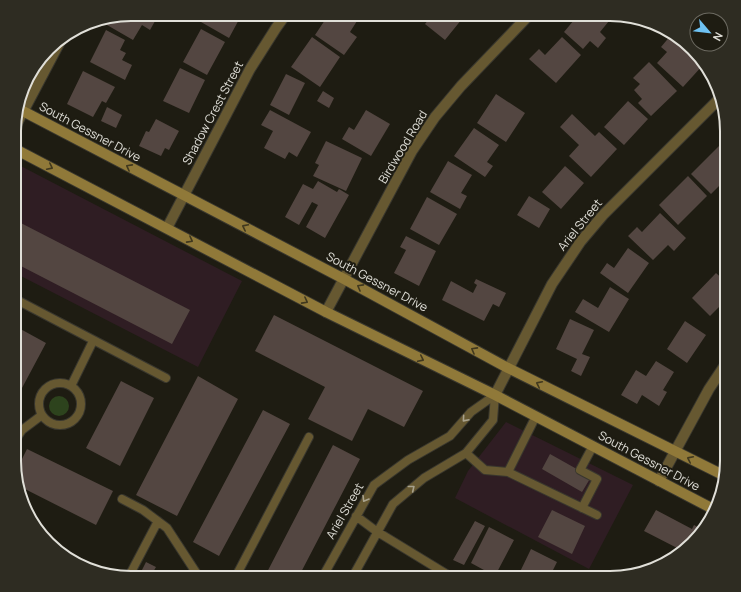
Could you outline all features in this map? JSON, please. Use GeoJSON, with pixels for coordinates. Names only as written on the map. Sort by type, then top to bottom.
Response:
{"type":"FeatureCollection","features":[{"type":"Feature","properties":{"kind":"main road","name":"South Gessner Drive"},"geometry":{"type":"LineString","coordinates":[[23,112],[344,279],[508,368],[719,473]]}},
{"type":"Feature","properties":{"kind":"main road","name":"South Gessner Drive"},"geometry":{"type":"LineString","coordinates":[[21,152],[326,312],[495,394],[710,507]]}},
{"type":"Feature","properties":{"kind":"street","name":"Shadow Crest Street"},"geometry":{"type":"LineString","coordinates":[[167,228],[250,69],[281,21]]}},
{"type":"Feature","properties":{"kind":"street","name":"Birdwood Road"},"geometry":{"type":"LineString","coordinates":[[326,312],[412,151],[435,117],[461,86],[523,21]]}},
{"type":"Feature","properties":{"kind":"street"},"geometry":{"type":"LineString","coordinates":[[26,100],[54,52]]}},
{"type":"Feature","properties":{"kind":"street","name":"Ariel Street"},"geometry":{"type":"LineString","coordinates":[[495,394],[552,284],[581,241],[602,215],[716,102]]}},
{"type":"Feature","properties":{"kind":"street"},"geometry":{"type":"LineString","coordinates":[[660,482],[709,389],[720,372]]}},
{"type":"Feature","properties":{"kind":"lane"},"geometry":{"type":"LineString","coordinates":[[21,302],[166,378]]}},
{"type":"Feature","properties":{"kind":"lane"},"geometry":{"type":"LineString","coordinates":[[71,386],[94,341]]}},
{"type":"Feature","properties":{"kind":"lane"},"geometry":{"type":"LineString","coordinates":[[57,383],[71,386],[76,390],[82,403],[78,417],[66,425],[59,426],[52,425],[42,415],[39,402],[45,389],[57,383]]}},
{"type":"Feature","properties":{"kind":"lane","name":"Ariel Street"},"geometry":{"type":"LineString","coordinates":[[356,571],[392,504],[424,478],[466,453],[493,420],[495,394]]}},
{"type":"Feature","properties":{"kind":"lane","name":"Ariel Street"},"geometry":{"type":"LineString","coordinates":[[326,571],[374,485],[408,460],[450,436],[471,412],[495,394]]}},
{"type":"Feature","properties":{"kind":"lane"},"geometry":{"type":"LineString","coordinates":[[21,432],[42,415]]}},
{"type":"Feature","properties":{"kind":"lane"},"geometry":{"type":"LineString","coordinates":[[508,472],[536,416]]}},
{"type":"Feature","properties":{"kind":"lane"},"geometry":{"type":"LineString","coordinates":[[239,571],[309,437]]}},
{"type":"Feature","properties":{"kind":"lane"},"geometry":{"type":"LineString","coordinates":[[582,508],[596,479],[580,470],[593,446]]}},
{"type":"Feature","properties":{"kind":"lane"},"geometry":{"type":"LineString","coordinates":[[466,453],[485,470],[508,472],[597,515]]}},
{"type":"Feature","properties":{"kind":"lane"},"geometry":{"type":"LineString","coordinates":[[122,499],[166,528],[194,571]]}},
{"type":"Feature","properties":{"kind":"lane"},"geometry":{"type":"LineString","coordinates":[[356,516],[433,571]]}},
{"type":"Feature","properties":{"kind":"lane"},"geometry":{"type":"LineString","coordinates":[[132,571],[158,522]]}},
{"type":"Feature","properties":{"kind":"shaded area"},"geometry":{"type":"Polygon","coordinates":[[[21,166],[242,281],[198,367],[21,276],[21,166]]]}},
{"type":"Feature","properties":{"kind":"shaded area"},"geometry":{"type":"Polygon","coordinates":[[[506,422],[633,485],[589,569],[455,498],[468,471],[506,422]]]}},
{"type":"Feature","properties":{"kind":"green space"},"geometry":{"type":"Polygon","coordinates":[[[59,396],[66,399],[69,406],[66,413],[59,416],[52,413],[49,406],[52,399],[59,396]]]}},
{"type":"Feature","properties":{"kind":"building"},"geometry":{"type":"Polygon","coordinates":[[[155,21],[150,30],[142,25],[133,40],[107,25],[117,22],[155,21]]]}},
{"type":"Feature","properties":{"kind":"building"},"geometry":{"type":"Polygon","coordinates":[[[202,21],[238,21],[229,38],[202,21]]]}},
{"type":"Feature","properties":{"kind":"building"},"geometry":{"type":"Polygon","coordinates":[[[324,21],[357,21],[350,32],[357,37],[344,55],[315,35],[324,21]]]}},
{"type":"Feature","properties":{"kind":"building"},"geometry":{"type":"Polygon","coordinates":[[[427,21],[460,21],[445,40],[425,24],[427,21]]]}},
{"type":"Feature","properties":{"kind":"building"},"geometry":{"type":"Polygon","coordinates":[[[573,21],[609,21],[600,32],[606,38],[598,48],[590,41],[583,49],[564,32],[573,21]]]}},
{"type":"Feature","properties":{"kind":"building"},"geometry":{"type":"Polygon","coordinates":[[[201,29],[225,42],[207,75],[183,62],[201,29]]]}},
{"type":"Feature","properties":{"kind":"building"},"geometry":{"type":"Polygon","coordinates":[[[106,30],[125,40],[120,50],[126,53],[122,60],[132,65],[125,80],[90,62],[106,30]]]}},
{"type":"Feature","properties":{"kind":"building"},"geometry":{"type":"Polygon","coordinates":[[[312,37],[340,57],[320,87],[291,67],[312,37]]]}},
{"type":"Feature","properties":{"kind":"building"},"geometry":{"type":"Polygon","coordinates":[[[562,37],[581,55],[556,83],[529,59],[539,49],[545,55],[562,37]]]}},
{"type":"Feature","properties":{"kind":"building"},"geometry":{"type":"Polygon","coordinates":[[[668,38],[683,48],[693,58],[700,68],[683,87],[657,63],[667,52],[661,47],[668,38]]]}},
{"type":"Feature","properties":{"kind":"building"},"geometry":{"type":"Polygon","coordinates":[[[649,62],[677,91],[651,116],[638,103],[642,99],[634,90],[640,84],[633,78],[649,62]]]}},
{"type":"Feature","properties":{"kind":"building"},"geometry":{"type":"Polygon","coordinates":[[[180,68],[205,80],[189,113],[163,101],[180,68]]]}},
{"type":"Feature","properties":{"kind":"building"},"geometry":{"type":"Polygon","coordinates":[[[83,71],[115,87],[106,103],[102,101],[93,117],[67,104],[83,71]]]}},
{"type":"Feature","properties":{"kind":"building"},"geometry":{"type":"Polygon","coordinates":[[[286,74],[305,83],[289,115],[270,105],[286,74]]]}},
{"type":"Feature","properties":{"kind":"building"},"geometry":{"type":"Polygon","coordinates":[[[323,91],[334,98],[329,108],[317,101],[323,91]]]}},
{"type":"Feature","properties":{"kind":"building"},"geometry":{"type":"Polygon","coordinates":[[[496,94],[525,113],[506,142],[477,123],[496,94]]]}},
{"type":"Feature","properties":{"kind":"building"},"geometry":{"type":"Polygon","coordinates":[[[628,101],[648,119],[624,145],[604,127],[628,101]]]}},
{"type":"Feature","properties":{"kind":"building"},"geometry":{"type":"Polygon","coordinates":[[[107,107],[122,115],[116,128],[101,121],[107,107]]]}},
{"type":"Feature","properties":{"kind":"building"},"geometry":{"type":"Polygon","coordinates":[[[270,110],[311,132],[297,157],[289,152],[285,159],[264,148],[273,131],[261,125],[270,110]]]}},
{"type":"Feature","properties":{"kind":"building"},"geometry":{"type":"Polygon","coordinates":[[[366,110],[390,124],[371,156],[342,139],[349,127],[354,130],[366,110]]]}},
{"type":"Feature","properties":{"kind":"building"},"geometry":{"type":"Polygon","coordinates":[[[572,114],[595,136],[599,132],[617,149],[591,177],[569,156],[579,145],[560,127],[572,114]]]}},
{"type":"Feature","properties":{"kind":"building"},"geometry":{"type":"Polygon","coordinates":[[[156,119],[179,131],[169,150],[165,148],[161,156],[139,146],[146,131],[149,132],[156,119]]]}},
{"type":"Feature","properties":{"kind":"building"},"geometry":{"type":"Polygon","coordinates":[[[474,128],[499,145],[487,162],[493,166],[485,177],[454,156],[474,128]]]}},
{"type":"Feature","properties":{"kind":"building"},"geometry":{"type":"Polygon","coordinates":[[[326,141],[362,158],[346,191],[313,176],[319,165],[315,163],[326,141]]]}},
{"type":"Feature","properties":{"kind":"building"},"geometry":{"type":"Polygon","coordinates":[[[719,146],[720,147],[720,185],[711,194],[691,174],[719,146]]]}},
{"type":"Feature","properties":{"kind":"building"},"geometry":{"type":"Polygon","coordinates":[[[448,161],[472,175],[461,193],[467,196],[460,209],[430,192],[448,161]]]}},
{"type":"Feature","properties":{"kind":"building"},"geometry":{"type":"Polygon","coordinates":[[[565,166],[584,183],[561,209],[542,192],[565,166]]]}},
{"type":"Feature","properties":{"kind":"building"},"geometry":{"type":"Polygon","coordinates":[[[688,176],[707,196],[678,225],[659,205],[688,176]]]}},
{"type":"Feature","properties":{"kind":"building"},"geometry":{"type":"Polygon","coordinates":[[[318,181],[337,192],[339,189],[349,195],[325,238],[306,227],[318,205],[312,202],[299,225],[285,217],[303,184],[313,189],[318,181]]]}},
{"type":"Feature","properties":{"kind":"building"},"geometry":{"type":"Polygon","coordinates":[[[529,196],[550,209],[539,228],[517,215],[529,196]]]}},
{"type":"Feature","properties":{"kind":"building"},"geometry":{"type":"Polygon","coordinates":[[[427,197],[457,214],[439,245],[410,229],[427,197]]]}},
{"type":"Feature","properties":{"kind":"building"},"geometry":{"type":"Polygon","coordinates":[[[660,213],[686,238],[674,251],[668,245],[653,260],[628,236],[637,227],[642,232],[660,213]]]}},
{"type":"Feature","properties":{"kind":"building"},"geometry":{"type":"Polygon","coordinates":[[[21,223],[190,310],[172,344],[21,266],[21,223]]]}},
{"type":"Feature","properties":{"kind":"building"},"geometry":{"type":"Polygon","coordinates":[[[406,236],[436,251],[419,286],[394,273],[406,250],[400,247],[406,236]]]}},
{"type":"Feature","properties":{"kind":"building"},"geometry":{"type":"Polygon","coordinates":[[[628,248],[649,263],[628,293],[600,273],[607,263],[614,268],[628,248]]]}},
{"type":"Feature","properties":{"kind":"building"},"geometry":{"type":"Polygon","coordinates":[[[716,273],[720,277],[720,306],[710,316],[692,298],[716,273]]]}},
{"type":"Feature","properties":{"kind":"building"},"geometry":{"type":"Polygon","coordinates":[[[476,279],[506,293],[499,307],[493,304],[484,321],[442,300],[451,281],[473,293],[477,285],[474,283],[476,279]]]}},
{"type":"Feature","properties":{"kind":"building"},"geometry":{"type":"Polygon","coordinates":[[[610,287],[629,299],[609,332],[575,312],[583,299],[598,308],[610,287]]]}},
{"type":"Feature","properties":{"kind":"building"},"geometry":{"type":"Polygon","coordinates":[[[274,315],[423,391],[404,427],[368,409],[352,441],[308,419],[325,387],[255,351],[274,315]]]}},
{"type":"Feature","properties":{"kind":"building"},"geometry":{"type":"Polygon","coordinates":[[[570,319],[594,330],[582,354],[590,357],[581,376],[571,371],[577,359],[556,349],[570,319]]]}},
{"type":"Feature","properties":{"kind":"building"},"geometry":{"type":"Polygon","coordinates":[[[685,321],[706,335],[687,363],[667,349],[685,321]]]}},
{"type":"Feature","properties":{"kind":"building"},"geometry":{"type":"Polygon","coordinates":[[[21,329],[46,343],[21,390],[21,329]]]}},
{"type":"Feature","properties":{"kind":"building"},"geometry":{"type":"Polygon","coordinates":[[[656,361],[674,372],[663,390],[667,392],[659,406],[642,395],[637,404],[621,395],[636,370],[646,376],[656,361]]]}},
{"type":"Feature","properties":{"kind":"building"},"geometry":{"type":"Polygon","coordinates":[[[198,376],[238,399],[177,516],[136,495],[198,376]]]}},
{"type":"Feature","properties":{"kind":"building"},"geometry":{"type":"Polygon","coordinates":[[[121,381],[154,398],[120,466],[86,448],[121,381]]]}},
{"type":"Feature","properties":{"kind":"building"},"geometry":{"type":"Polygon","coordinates":[[[263,410],[290,424],[219,556],[193,542],[263,410]]]}},
{"type":"Feature","properties":{"kind":"building"},"geometry":{"type":"Polygon","coordinates":[[[333,445],[360,459],[302,571],[268,571],[333,445]]]}},
{"type":"Feature","properties":{"kind":"building"},"geometry":{"type":"Polygon","coordinates":[[[27,449],[113,491],[96,525],[25,489],[21,461],[27,449]]]}},
{"type":"Feature","properties":{"kind":"building"},"geometry":{"type":"Polygon","coordinates":[[[550,454],[591,477],[582,492],[542,469],[550,454]]]}},
{"type":"Feature","properties":{"kind":"building"},"geometry":{"type":"Polygon","coordinates":[[[552,510],[585,526],[572,554],[538,537],[552,510]]]}},
{"type":"Feature","properties":{"kind":"building"},"geometry":{"type":"Polygon","coordinates":[[[656,510],[692,529],[694,525],[698,527],[693,534],[677,548],[644,531],[656,510]]]}},
{"type":"Feature","properties":{"kind":"building"},"geometry":{"type":"Polygon","coordinates":[[[475,521],[485,526],[464,565],[453,560],[475,521]]]}},
{"type":"Feature","properties":{"kind":"building"},"geometry":{"type":"Polygon","coordinates":[[[489,527],[514,540],[498,571],[486,571],[471,563],[489,527]]]}},
{"type":"Feature","properties":{"kind":"building"},"geometry":{"type":"Polygon","coordinates":[[[531,549],[557,562],[552,571],[520,571],[531,549]]]}},
{"type":"Feature","properties":{"kind":"building"},"geometry":{"type":"Polygon","coordinates":[[[73,554],[94,564],[89,563],[73,554]]]}},
{"type":"Feature","properties":{"kind":"building"},"geometry":{"type":"Polygon","coordinates":[[[146,562],[156,567],[154,571],[142,571],[146,562]]]}}]}
